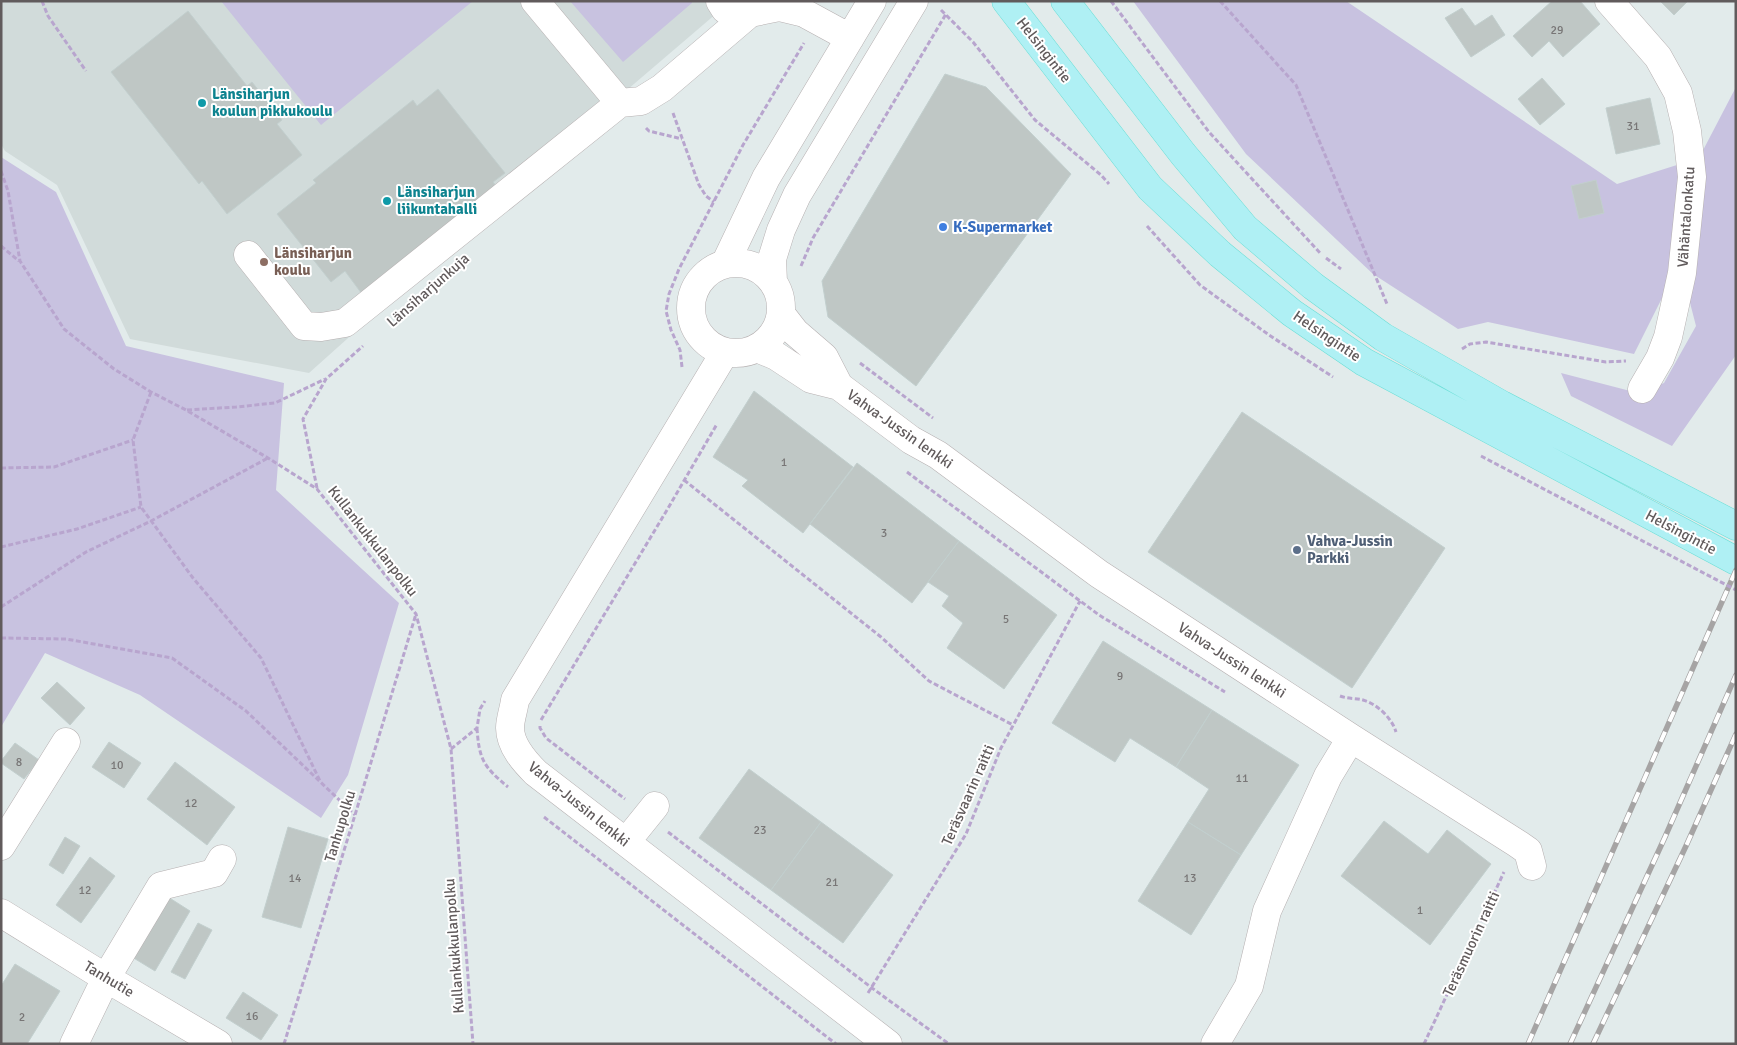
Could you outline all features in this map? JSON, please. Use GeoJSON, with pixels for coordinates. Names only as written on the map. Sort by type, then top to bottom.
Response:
{"type":"FeatureCollection","features":[{"type":"Feature","properties":{"kind":"main road","name":"Helsingintie"},"geometry":{"type":"LineString","coordinates":[[1006,1],[1150,188],[1220,254],[1292,313],[1364,362],[1736,561]]}},
{"type":"Feature","properties":{"kind":"main road","name":"Helsingintie"},"geometry":{"type":"LineString","coordinates":[[1065,1],[1183,154],[1245,228],[1313,286],[1383,337],[1502,404],[1736,526]]}},
{"type":"Feature","properties":{"kind":"street"},"geometry":{"type":"LineString","coordinates":[[535,1],[620,103]]}},
{"type":"Feature","properties":{"kind":"street"},"geometry":{"type":"LineString","coordinates":[[720,1],[725,9],[750,13],[780,7],[804,13],[850,38]]}},
{"type":"Feature","properties":{"kind":"street"},"geometry":{"type":"LineString","coordinates":[[725,264],[766,178],[872,1]]}},
{"type":"Feature","properties":{"kind":"street","name":"Vähäntalonkatu"},"geometry":{"type":"LineString","coordinates":[[1609,1],[1658,57],[1678,93],[1687,131],[1692,178],[1682,273],[1668,337],[1660,358],[1642,389]]}},
{"type":"Feature","properties":{"kind":"street"},"geometry":{"type":"LineString","coordinates":[[773,282],[757,268],[736,262],[725,264],[705,274],[696,287],[690,302],[693,324],[698,334],[714,348],[735,353],[746,352],[756,348],[773,334],[781,314],[781,303],[773,282],[772,259],[781,230],[797,195],[925,3]]}},
{"type":"Feature","properties":{"kind":"street"},"geometry":{"type":"LineString","coordinates":[[248,255],[304,326],[321,327],[345,323],[620,103],[641,101],[662,88],[750,13]]}},
{"type":"Feature","properties":{"kind":"street","name":"Vahva-Jussin lenkki"},"geometry":{"type":"LineString","coordinates":[[781,314],[795,332],[824,357],[839,386]]}},
{"type":"Feature","properties":{"kind":"street","name":"Vahva-Jussin lenkki"},"geometry":{"type":"LineString","coordinates":[[756,348],[776,356],[811,379],[839,386],[911,440],[938,455],[1099,574],[1351,738]]}},
{"type":"Feature","properties":{"kind":"street","name":"Vahva-Jussin lenkki"},"geometry":{"type":"LineString","coordinates":[[725,352],[516,700],[510,728],[512,737],[527,764],[888,1044]]}},
{"type":"Feature","properties":{"kind":"street"},"geometry":{"type":"LineString","coordinates":[[1215,1044],[1249,986],[1267,910],[1328,776],[1351,738],[1525,855]]}},
{"type":"Feature","properties":{"kind":"street"},"geometry":{"type":"LineString","coordinates":[[1,846],[66,742]]}},
{"type":"Feature","properties":{"kind":"street"},"geometry":{"type":"LineString","coordinates":[[626,842],[651,810]]}},
{"type":"Feature","properties":{"kind":"street"},"geometry":{"type":"LineString","coordinates":[[74,1044],[106,978],[161,886],[214,873],[222,859]]}},
{"type":"Feature","properties":{"kind":"street","name":"Tanhutie"},"geometry":{"type":"LineString","coordinates":[[1,913],[218,1044]]}},
{"type":"Feature","properties":{"kind":"path"},"geometry":{"type":"LineString","coordinates":[[42,1],[48,16],[86,71]]}},
{"type":"Feature","properties":{"kind":"path"},"geometry":{"type":"LineString","coordinates":[[1111,1],[1209,132],[1322,254],[1344,271]]}},
{"type":"Feature","properties":{"kind":"path"},"geometry":{"type":"LineString","coordinates":[[1220,1],[1296,85],[1387,304]]}},
{"type":"Feature","properties":{"kind":"path"},"geometry":{"type":"LineString","coordinates":[[925,3],[946,14],[973,42],[1035,120],[1101,175],[1113,189]]}},
{"type":"Feature","properties":{"kind":"path"},"geometry":{"type":"LineString","coordinates":[[800,268],[813,238],[946,14]]}},
{"type":"Feature","properties":{"kind":"path"},"geometry":{"type":"LineString","coordinates":[[680,374],[682,365],[680,350],[666,311],[669,294],[679,270],[743,145],[817,20]]}},
{"type":"Feature","properties":{"kind":"path"},"geometry":{"type":"LineString","coordinates":[[672,112],[699,185],[706,196],[714,202]]}},
{"type":"Feature","properties":{"kind":"path"},"geometry":{"type":"LineString","coordinates":[[640,123],[649,131],[682,139]]}},
{"type":"Feature","properties":{"kind":"path","name":"Kullankukkulanpolku"},"geometry":{"type":"LineString","coordinates":[[1,171],[8,191],[20,261],[64,329],[114,369],[268,458],[317,489],[416,614],[451,749],[473,1044]]}},
{"type":"Feature","properties":{"kind":"path"},"geometry":{"type":"LineString","coordinates":[[1,246],[20,261]]}},
{"type":"Feature","properties":{"kind":"path"},"geometry":{"type":"LineString","coordinates":[[1380,299],[1393,309]]}},
{"type":"Feature","properties":{"kind":"path"},"geometry":{"type":"LineString","coordinates":[[1462,349],[1470,344],[1486,342],[1606,362],[1660,358]]}},
{"type":"Feature","properties":{"kind":"path"},"geometry":{"type":"LineString","coordinates":[[1454,344],[1470,353]]}},
{"type":"Feature","properties":{"kind":"path"},"geometry":{"type":"LineString","coordinates":[[186,410],[275,403],[326,379],[364,346]]}},
{"type":"Feature","properties":{"kind":"path"},"geometry":{"type":"LineString","coordinates":[[856,360],[938,422]]}},
{"type":"Feature","properties":{"kind":"path"},"geometry":{"type":"LineString","coordinates":[[317,489],[303,419],[326,379]]}},
{"type":"Feature","properties":{"kind":"path"},"geometry":{"type":"LineString","coordinates":[[151,392],[133,440],[141,508],[193,578],[261,658],[320,782]]}},
{"type":"Feature","properties":{"kind":"path"},"geometry":{"type":"LineString","coordinates":[[721,416],[542,718],[540,728],[546,738],[651,810],[872,988],[949,1044]]}},
{"type":"Feature","properties":{"kind":"path"},"geometry":{"type":"LineString","coordinates":[[1,468],[54,467],[133,440]]}},
{"type":"Feature","properties":{"kind":"path"},"geometry":{"type":"LineString","coordinates":[[1481,456],[1736,590]]}},
{"type":"Feature","properties":{"kind":"path"},"geometry":{"type":"LineString","coordinates":[[1,607],[86,552],[151,521],[268,458]]}},
{"type":"Feature","properties":{"kind":"path"},"geometry":{"type":"LineString","coordinates":[[660,461],[881,637],[929,681],[1013,725]]}},
{"type":"Feature","properties":{"kind":"path"},"geometry":{"type":"LineString","coordinates":[[1,547],[77,528],[141,508]]}},
{"type":"Feature","properties":{"kind":"path","name":"Teräsvaarin raitti"},"geometry":{"type":"LineString","coordinates":[[834,1042],[872,988],[966,834],[1001,748],[1080,601]]}},
{"type":"Feature","properties":{"kind":"path","name":"Tanhupolku"},"geometry":{"type":"LineString","coordinates":[[284,1044],[416,614]]}},
{"type":"Feature","properties":{"kind":"path"},"geometry":{"type":"LineString","coordinates":[[1,638],[66,639],[172,658],[246,711],[355,816]]}},
{"type":"Feature","properties":{"kind":"path"},"geometry":{"type":"LineString","coordinates":[[451,749],[477,728],[480,709],[490,693]]}},
{"type":"Feature","properties":{"kind":"path","name":"Teräsmuorin raitti"},"geometry":{"type":"LineString","coordinates":[[1424,1044],[1525,855]]}},
{"type":"Feature","properties":{"kind":"shaded area","name":"Länsiharjun koulu"},"geometry":{"type":"Polygon","coordinates":[[[1,1],[731,1],[593,119],[309,373],[130,339],[57,185],[5,151],[1,144],[1,1]]]}},
{"type":"Feature","properties":{"kind":"shaded area"},"geometry":{"type":"Polygon","coordinates":[[[221,1],[473,1],[321,125],[221,1]]]}},
{"type":"Feature","properties":{"kind":"shaded area"},"geometry":{"type":"Polygon","coordinates":[[[570,1],[692,1],[692,3],[623,62],[570,1]]]}},
{"type":"Feature","properties":{"kind":"shaded area"},"geometry":{"type":"Polygon","coordinates":[[[1133,1],[1346,1],[1617,184],[1699,158],[1736,87],[1736,355],[1672,446],[1571,396],[1561,373],[1638,393],[1664,383],[1696,326],[1687,291],[1672,278],[1634,354],[1488,322],[1458,329],[1373,274],[1246,154],[1133,1]]]}},
{"type":"Feature","properties":{"kind":"shaded area"},"geometry":{"type":"Polygon","coordinates":[[[1,157],[56,192],[126,346],[284,383],[276,490],[399,603],[348,775],[321,818],[140,695],[45,653],[1,727],[1,157]]]}},
{"type":"Feature","properties":{"kind":"building"},"geometry":{"type":"Polygon","coordinates":[[[1552,1],[1580,1],[1600,24],[1563,57],[1549,41],[1532,57],[1513,36],[1552,1]]]}},
{"type":"Feature","properties":{"kind":"building"},"geometry":{"type":"Polygon","coordinates":[[[1660,1],[1688,1],[1674,15],[1660,1]]]}},
{"type":"Feature","properties":{"kind":"building"},"geometry":{"type":"Polygon","coordinates":[[[1462,8],[1475,26],[1492,15],[1505,35],[1471,57],[1445,18],[1462,8]]]}},
{"type":"Feature","properties":{"kind":"building","name":"Länsiharjun koulun pikkukoulu"},"geometry":{"type":"Polygon","coordinates":[[[188,11],[247,86],[252,82],[282,120],[277,124],[302,155],[227,214],[202,181],[199,184],[111,72],[188,11]]]}},
{"type":"Feature","properties":{"kind":"building","name":"K-Supermarket"},"geometry":{"type":"Polygon","coordinates":[[[945,74],[986,87],[1071,174],[916,386],[828,317],[822,281],[945,74]]]}},
{"type":"Feature","properties":{"kind":"building"},"geometry":{"type":"Polygon","coordinates":[[[1542,78],[1565,104],[1540,125],[1518,99],[1542,78]]]}},
{"type":"Feature","properties":{"kind":"building","name":"Länsiharjun liikuntahalli"},"geometry":{"type":"Polygon","coordinates":[[[438,89],[505,173],[493,182],[497,187],[362,294],[345,271],[331,282],[277,214],[316,183],[313,180],[413,100],[417,106],[438,89]]]}},
{"type":"Feature","properties":{"kind":"building"},"geometry":{"type":"Polygon","coordinates":[[[1650,98],[1660,144],[1616,154],[1606,108],[1650,98]]]}},
{"type":"Feature","properties":{"kind":"building"},"geometry":{"type":"Polygon","coordinates":[[[1596,180],[1604,213],[1579,219],[1571,186],[1596,180]]]}},
{"type":"Feature","properties":{"kind":"building"},"geometry":{"type":"Polygon","coordinates":[[[754,391],[853,467],[803,533],[742,486],[748,480],[713,457],[754,391]]]}},
{"type":"Feature","properties":{"kind":"building","name":"Vahva-Jussin Parkki"},"geometry":{"type":"Polygon","coordinates":[[[1242,412],[1445,548],[1352,688],[1148,552],[1242,412]]]}},
{"type":"Feature","properties":{"kind":"building"},"geometry":{"type":"Polygon","coordinates":[[[857,463],[959,541],[912,603],[810,524],[857,463]]]}},
{"type":"Feature","properties":{"kind":"building"},"geometry":{"type":"Polygon","coordinates":[[[959,541],[1057,615],[1004,689],[947,648],[963,623],[942,606],[949,596],[928,582],[959,541]]]}},
{"type":"Feature","properties":{"kind":"building"},"geometry":{"type":"Polygon","coordinates":[[[1103,641],[1212,710],[1176,767],[1130,738],[1115,762],[1052,723],[1103,641]]]}},
{"type":"Feature","properties":{"kind":"building"},"geometry":{"type":"Polygon","coordinates":[[[57,682],[85,708],[70,725],[41,698],[57,682]]]}},
{"type":"Feature","properties":{"kind":"building"},"geometry":{"type":"Polygon","coordinates":[[[1212,710],[1299,765],[1241,855],[1188,822],[1209,789],[1176,767],[1212,710]]]}},
{"type":"Feature","properties":{"kind":"building"},"geometry":{"type":"Polygon","coordinates":[[[109,742],[141,763],[124,788],[92,767],[109,742]]]}},
{"type":"Feature","properties":{"kind":"building"},"geometry":{"type":"Polygon","coordinates":[[[15,743],[39,760],[24,779],[1,763],[15,743]]]}},
{"type":"Feature","properties":{"kind":"building"},"geometry":{"type":"Polygon","coordinates":[[[175,762],[235,807],[207,845],[147,799],[175,762]]]}},
{"type":"Feature","properties":{"kind":"building"},"geometry":{"type":"Polygon","coordinates":[[[749,769],[821,822],[771,890],[699,838],[749,769]]]}},
{"type":"Feature","properties":{"kind":"building"},"geometry":{"type":"Polygon","coordinates":[[[1384,821],[1428,854],[1447,830],[1491,864],[1430,945],[1341,876],[1384,821]]]}},
{"type":"Feature","properties":{"kind":"building"},"geometry":{"type":"Polygon","coordinates":[[[821,822],[893,875],[843,943],[771,890],[821,822]]]}},
{"type":"Feature","properties":{"kind":"building"},"geometry":{"type":"Polygon","coordinates":[[[1188,822],[1241,855],[1191,935],[1138,901],[1188,822]]]}},
{"type":"Feature","properties":{"kind":"building"},"geometry":{"type":"Polygon","coordinates":[[[288,827],[328,839],[301,928],[262,917],[288,827]]]}},
{"type":"Feature","properties":{"kind":"building"},"geometry":{"type":"Polygon","coordinates":[[[65,837],[80,846],[63,874],[49,865],[65,837]]]}},
{"type":"Feature","properties":{"kind":"building"},"geometry":{"type":"Polygon","coordinates":[[[90,857],[115,876],[81,923],[56,905],[90,857]]]}},
{"type":"Feature","properties":{"kind":"building"},"geometry":{"type":"Polygon","coordinates":[[[168,897],[190,911],[155,971],[132,957],[168,897]]]}},
{"type":"Feature","properties":{"kind":"building"},"geometry":{"type":"Polygon","coordinates":[[[198,923],[212,930],[185,979],[171,972],[198,923]]]}},
{"type":"Feature","properties":{"kind":"building"},"geometry":{"type":"Polygon","coordinates":[[[15,964],[60,991],[27,1044],[1,1044],[1,986],[15,964]]]}},
{"type":"Feature","properties":{"kind":"building"},"geometry":{"type":"Polygon","coordinates":[[[243,992],[278,1015],[261,1040],[226,1018],[243,992]]]}},
{"type":"Feature","properties":{"kind":"railway"},"geometry":{"type":"LineString","coordinates":[[1528,1044],[1736,570]]}},
{"type":"Feature","properties":{"kind":"railway"},"geometry":{"type":"LineString","coordinates":[[1570,1044],[1665,837],[1736,675]]}},
{"type":"Feature","properties":{"kind":"railway"},"geometry":{"type":"LineString","coordinates":[[1593,1044],[1686,846],[1736,734]]}},
{"type":"Feature","properties":{"kind":"place","name":"Länsiharjun koulun pikkukoulu"},"geometry":{"type":"Point","coordinates":[202,103]}},
{"type":"Feature","properties":{"kind":"place","name":"Länsiharjun liikuntahalli"},"geometry":{"type":"Point","coordinates":[387,201]}},
{"type":"Feature","properties":{"kind":"place","name":"K-Supermarket"},"geometry":{"type":"Point","coordinates":[943,227]}},
{"type":"Feature","properties":{"kind":"place","name":"Länsiharjun koulu"},"geometry":{"type":"Point","coordinates":[264,262]}},
{"type":"Feature","properties":{"kind":"place","name":"Vahva-Jussin Parkki"},"geometry":{"type":"Point","coordinates":[1297,550]}}]}
